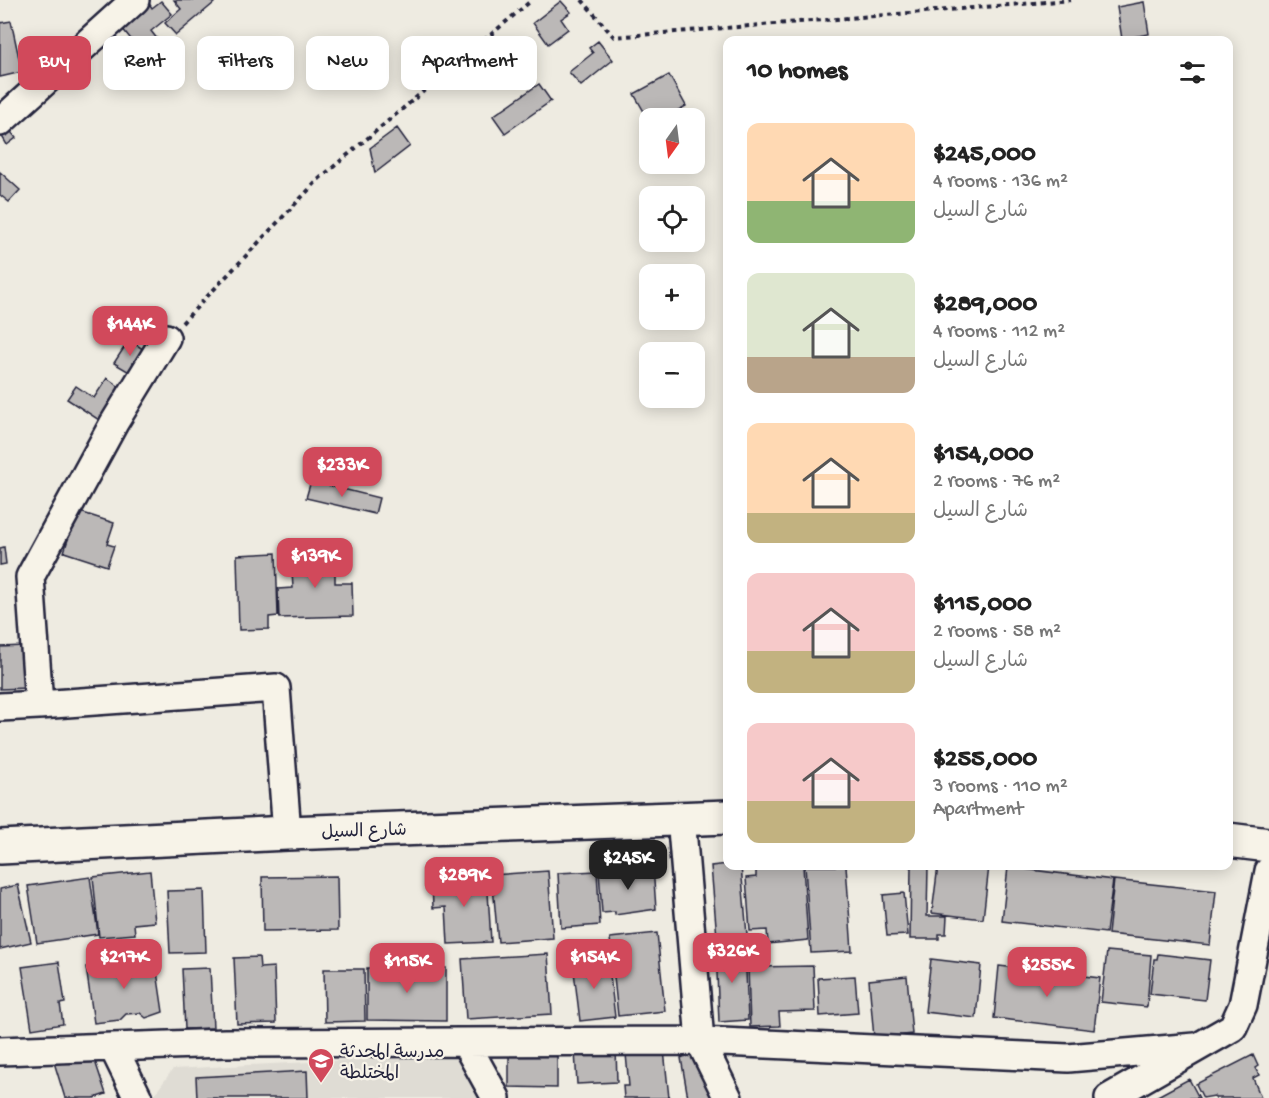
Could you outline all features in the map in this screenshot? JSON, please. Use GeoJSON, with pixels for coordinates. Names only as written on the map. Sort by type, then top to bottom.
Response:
{"type":"FeatureCollection","features":[{"type":"Feature","properties":{"kind":"street"},"geometry":{"type":"LineString","coordinates":[[0,122],[135,0]]}},
{"type":"Feature","properties":{"kind":"street"},"geometry":{"type":"LineString","coordinates":[[39,705],[30,577],[114,423],[166,338]]}},
{"type":"Feature","properties":{"kind":"street"},"geometry":{"type":"LineString","coordinates":[[0,707],[276,688],[286,833]]}},
{"type":"Feature","properties":{"kind":"street"},"geometry":{"type":"LineString","coordinates":[[681,817],[700,1041],[728,1098]]}},
{"type":"Feature","properties":{"kind":"street","name":"شارع السيل"},"geometry":{"type":"LineString","coordinates":[[0,847],[286,833],[723,817]]}},
{"type":"Feature","properties":{"kind":"street"},"geometry":{"type":"LineString","coordinates":[[1233,841],[1269,845]]}},
{"type":"Feature","properties":{"kind":"street"},"geometry":{"type":"LineString","coordinates":[[1109,1098],[1233,1027],[1243,1005],[1269,871]]}},
{"type":"Feature","properties":{"kind":"street"},"geometry":{"type":"LineString","coordinates":[[0,1051],[113,1047],[700,1041],[1068,1058],[1195,1047]]}},
{"type":"Feature","properties":{"kind":"street"},"geometry":{"type":"LineString","coordinates":[[465,1042],[496,1098]]}},
{"type":"Feature","properties":{"kind":"street"},"geometry":{"type":"LineString","coordinates":[[113,1047],[138,1098]]}},
{"type":"Feature","properties":{"kind":"path"},"geometry":{"type":"LineString","coordinates":[[166,338],[319,179],[532,0]]}},
{"type":"Feature","properties":{"kind":"path"},"geometry":{"type":"LineString","coordinates":[[582,0],[614,37],[1071,0]]}},
{"type":"Feature","properties":{"kind":"shaded area","name":"مدرسة المحدثة المختلطة"},"geometry":{"type":"Polygon","coordinates":[[[464,1054],[487,1098],[152,1098],[173,1069],[464,1054]]]}},
{"type":"Feature","properties":{"kind":"building"},"geometry":{"type":"Polygon","coordinates":[[[147,0],[152,8],[161,1],[172,14],[151,31],[155,36],[128,36],[118,23],[147,0]]]}},
{"type":"Feature","properties":{"kind":"building"},"geometry":{"type":"Polygon","coordinates":[[[174,0],[211,0],[214,3],[176,35],[165,23],[181,9],[174,0]]]}},
{"type":"Feature","properties":{"kind":"building"},"geometry":{"type":"Polygon","coordinates":[[[561,1],[571,12],[561,19],[568,29],[548,44],[533,23],[561,1]]]}},
{"type":"Feature","properties":{"kind":"building"},"geometry":{"type":"Polygon","coordinates":[[[1144,2],[1149,34],[1122,36],[1117,7],[1144,2]]]}},
{"type":"Feature","properties":{"kind":"building"},"geometry":{"type":"Polygon","coordinates":[[[11,21],[18,53],[18,73],[0,77],[0,23],[11,21]]]}},
{"type":"Feature","properties":{"kind":"building"},"geometry":{"type":"Polygon","coordinates":[[[598,41],[613,60],[581,86],[569,72],[593,53],[589,48],[598,41]]]}},
{"type":"Feature","properties":{"kind":"building"},"geometry":{"type":"Polygon","coordinates":[[[669,75],[686,106],[682,108],[642,108],[634,94],[669,75]]]}},
{"type":"Feature","properties":{"kind":"building"},"geometry":{"type":"Polygon","coordinates":[[[539,84],[551,101],[505,133],[493,116],[530,90],[537,90],[539,84]]]}},
{"type":"Feature","properties":{"kind":"building"},"geometry":{"type":"Polygon","coordinates":[[[8,128],[16,138],[7,145],[0,133],[8,128]]]}},
{"type":"Feature","properties":{"kind":"building"},"geometry":{"type":"Polygon","coordinates":[[[397,128],[410,146],[375,173],[370,148],[397,128]]]}},
{"type":"Feature","properties":{"kind":"building"},"geometry":{"type":"Polygon","coordinates":[[[0,172],[20,190],[9,202],[0,195],[0,172]]]}},
{"type":"Feature","properties":{"kind":"building"},"geometry":{"type":"Polygon","coordinates":[[[129,340],[146,351],[131,373],[114,363],[129,340]]]}},
{"type":"Feature","properties":{"kind":"building"},"geometry":{"type":"Polygon","coordinates":[[[107,378],[121,388],[99,420],[67,399],[76,386],[94,398],[107,378]]]}},
{"type":"Feature","properties":{"kind":"building"},"geometry":{"type":"Polygon","coordinates":[[[311,481],[379,498],[375,514],[306,498],[311,481]]]}},
{"type":"Feature","properties":{"kind":"building"},"geometry":{"type":"Polygon","coordinates":[[[77,511],[114,523],[107,544],[114,546],[107,566],[64,552],[77,511]]]}},
{"type":"Feature","properties":{"kind":"building"},"geometry":{"type":"Polygon","coordinates":[[[4,547],[6,564],[0,565],[0,548],[4,547]]]}},
{"type":"Feature","properties":{"kind":"building"},"geometry":{"type":"Polygon","coordinates":[[[276,553],[278,616],[269,617],[269,629],[239,630],[237,555],[276,553]]]}},
{"type":"Feature","properties":{"kind":"building"},"geometry":{"type":"Polygon","coordinates":[[[335,553],[335,583],[352,583],[353,616],[279,618],[278,589],[293,588],[291,554],[335,553]]]}},
{"type":"Feature","properties":{"kind":"building"},"geometry":{"type":"Polygon","coordinates":[[[24,646],[26,688],[0,689],[0,647],[24,646]]]}},
{"type":"Feature","properties":{"kind":"building"},"geometry":{"type":"Polygon","coordinates":[[[723,865],[723,870],[741,870],[747,935],[717,937],[711,866],[723,865]]]}},
{"type":"Feature","properties":{"kind":"building"},"geometry":{"type":"Polygon","coordinates":[[[653,867],[656,909],[615,915],[615,912],[602,913],[599,871],[653,867]]]}},
{"type":"Feature","properties":{"kind":"building"},"geometry":{"type":"Polygon","coordinates":[[[756,870],[803,870],[808,940],[768,944],[767,930],[750,931],[746,878],[756,877],[756,870]]]}},
{"type":"Feature","properties":{"kind":"building"},"geometry":{"type":"Polygon","coordinates":[[[805,870],[846,870],[852,951],[811,953],[805,870]]]}},
{"type":"Feature","properties":{"kind":"building"},"geometry":{"type":"Polygon","coordinates":[[[911,870],[928,870],[927,916],[947,916],[946,934],[939,934],[939,939],[910,939],[911,870]]]}},
{"type":"Feature","properties":{"kind":"building"},"geometry":{"type":"Polygon","coordinates":[[[937,870],[989,870],[983,919],[932,913],[937,870]]]}},
{"type":"Feature","properties":{"kind":"building"},"geometry":{"type":"Polygon","coordinates":[[[1008,870],[1032,870],[1113,880],[1106,933],[1002,921],[1008,870]]]}},
{"type":"Feature","properties":{"kind":"building"},"geometry":{"type":"Polygon","coordinates":[[[150,871],[155,922],[134,924],[135,934],[99,937],[93,877],[150,871]]]}},
{"type":"Feature","properties":{"kind":"building"},"geometry":{"type":"Polygon","coordinates":[[[548,871],[553,938],[498,942],[492,875],[548,871]]]}},
{"type":"Feature","properties":{"kind":"building"},"geometry":{"type":"Polygon","coordinates":[[[597,871],[600,925],[561,928],[558,873],[597,871]]]}},
{"type":"Feature","properties":{"kind":"building"},"geometry":{"type":"Polygon","coordinates":[[[337,876],[338,930],[263,931],[262,877],[337,876]]]}},
{"type":"Feature","properties":{"kind":"building"},"geometry":{"type":"Polygon","coordinates":[[[487,876],[491,942],[448,944],[446,907],[433,908],[432,879],[487,876]]]}},
{"type":"Feature","properties":{"kind":"building"},"geometry":{"type":"Polygon","coordinates":[[[90,877],[98,934],[37,943],[28,886],[90,877]]]}},
{"type":"Feature","properties":{"kind":"building"},"geometry":{"type":"Polygon","coordinates":[[[1114,880],[1216,891],[1210,945],[1108,934],[1114,880]]]}},
{"type":"Feature","properties":{"kind":"building"},"geometry":{"type":"Polygon","coordinates":[[[18,885],[31,942],[0,949],[0,889],[18,885]]]}},
{"type":"Feature","properties":{"kind":"building"},"geometry":{"type":"Polygon","coordinates":[[[204,890],[206,952],[170,953],[167,891],[204,890]]]}},
{"type":"Feature","properties":{"kind":"building"},"geometry":{"type":"Polygon","coordinates":[[[904,893],[908,935],[887,936],[883,895],[904,893]]]}},
{"type":"Feature","properties":{"kind":"building"},"geometry":{"type":"Polygon","coordinates":[[[657,933],[665,1011],[618,1016],[610,938],[657,933]]]}},
{"type":"Feature","properties":{"kind":"building"},"geometry":{"type":"Polygon","coordinates":[[[745,947],[748,1020],[719,1022],[716,948],[745,947]]]}},
{"type":"Feature","properties":{"kind":"building"},"geometry":{"type":"Polygon","coordinates":[[[1107,951],[1151,955],[1147,1007],[1101,1002],[1107,951]]]}},
{"type":"Feature","properties":{"kind":"building"},"geometry":{"type":"Polygon","coordinates":[[[548,954],[552,1014],[466,1019],[462,959],[548,954]]]}},
{"type":"Feature","properties":{"kind":"building"},"geometry":{"type":"Polygon","coordinates":[[[1158,954],[1210,960],[1205,1000],[1150,994],[1154,959],[1157,959],[1158,954]]]}},
{"type":"Feature","properties":{"kind":"building"},"geometry":{"type":"Polygon","coordinates":[[[259,957],[260,968],[274,967],[276,1023],[237,1024],[234,958],[259,957]]]}},
{"type":"Feature","properties":{"kind":"building"},"geometry":{"type":"Polygon","coordinates":[[[155,958],[163,1012],[146,1018],[140,1013],[126,1014],[120,1020],[94,1023],[86,967],[155,958]]]}},
{"type":"Feature","properties":{"kind":"building"},"geometry":{"type":"Polygon","coordinates":[[[608,959],[615,1017],[580,1021],[573,963],[608,959]]]}},
{"type":"Feature","properties":{"kind":"building"},"geometry":{"type":"Polygon","coordinates":[[[931,959],[981,965],[976,1018],[925,1012],[931,959]]]}},
{"type":"Feature","properties":{"kind":"building"},"geometry":{"type":"Polygon","coordinates":[[[59,962],[65,1003],[60,1004],[63,1024],[32,1029],[22,967],[59,962]]]}},
{"type":"Feature","properties":{"kind":"building"},"geometry":{"type":"Polygon","coordinates":[[[813,966],[815,1011],[779,1012],[780,1026],[750,1027],[748,967],[813,966]]]}},
{"type":"Feature","properties":{"kind":"building"},"geometry":{"type":"Polygon","coordinates":[[[999,966],[1100,978],[1094,1030],[994,1018],[999,966]]]}},
{"type":"Feature","properties":{"kind":"building"},"geometry":{"type":"Polygon","coordinates":[[[210,968],[213,1028],[185,1029],[182,969],[210,968]]]}},
{"type":"Feature","properties":{"kind":"building"},"geometry":{"type":"Polygon","coordinates":[[[367,968],[446,968],[446,1021],[367,1020],[367,968]]]}},
{"type":"Feature","properties":{"kind":"building"},"geometry":{"type":"Polygon","coordinates":[[[324,969],[364,969],[365,1021],[325,1022],[324,969]]]}},
{"type":"Feature","properties":{"kind":"building"},"geometry":{"type":"Polygon","coordinates":[[[855,976],[858,1013],[820,1016],[818,978],[855,976]]]}},
{"type":"Feature","properties":{"kind":"building"},"geometry":{"type":"Polygon","coordinates":[[[907,976],[912,1034],[874,1038],[869,980],[907,976]]]}},
{"type":"Feature","properties":{"kind":"building"},"geometry":{"type":"Polygon","coordinates":[[[616,1049],[617,1082],[577,1084],[575,1051],[616,1049]]]}},
{"type":"Feature","properties":{"kind":"building"},"geometry":{"type":"Polygon","coordinates":[[[664,1050],[669,1098],[624,1098],[623,1086],[629,1086],[626,1054],[664,1050]]]}},
{"type":"Feature","properties":{"kind":"building"},"geometry":{"type":"Polygon","coordinates":[[[509,1052],[557,1052],[557,1088],[509,1087],[509,1052]]]}},
{"type":"Feature","properties":{"kind":"building"},"geometry":{"type":"Polygon","coordinates":[[[693,1052],[716,1098],[688,1098],[681,1058],[693,1052]]]}},
{"type":"Feature","properties":{"kind":"building"},"geometry":{"type":"Polygon","coordinates":[[[1253,1055],[1258,1066],[1255,1068],[1259,1075],[1253,1078],[1261,1098],[1215,1098],[1214,1096],[1203,1098],[1196,1084],[1253,1055]]]}},
{"type":"Feature","properties":{"kind":"building"},"geometry":{"type":"Polygon","coordinates":[[[94,1058],[106,1094],[94,1098],[65,1098],[53,1059],[94,1058]]]}},
{"type":"Feature","properties":{"kind":"building"},"geometry":{"type":"Polygon","coordinates":[[[307,1071],[308,1098],[197,1098],[196,1077],[307,1071]]]}},
{"type":"Feature","properties":{"kind":"building"},"geometry":{"type":"Polygon","coordinates":[[[1189,1079],[1199,1098],[1154,1098],[1189,1079]]]}},
{"type":"Feature","properties":{"kind":"place","name":"مدرسة المحدثة المختلطة"},"geometry":{"type":"Point","coordinates":[321,1084]}}]}
